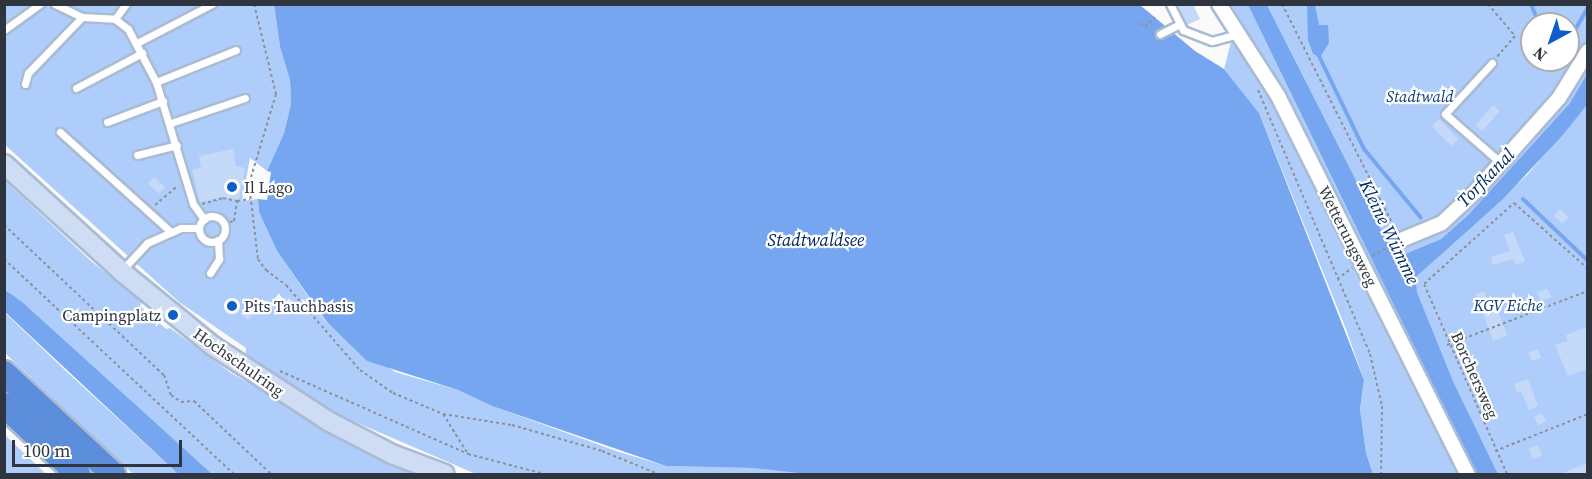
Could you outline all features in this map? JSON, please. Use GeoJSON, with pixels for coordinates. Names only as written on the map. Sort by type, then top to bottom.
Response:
{"type":"FeatureCollection","features":[{"type":"Feature","properties":{"kind":"highway"},"geometry":{"type":"LineString","coordinates":[[4,373],[112,474]]}},
{"type":"Feature","properties":{"kind":"highway"},"geometry":{"type":"LineString","coordinates":[[4,405],[78,474]]}},
{"type":"Feature","properties":{"kind":"street","name":"Wetterungsweg"},"geometry":{"type":"LineString","coordinates":[[1219,4],[1241,34],[1278,96],[1366,260],[1467,474]]}},
{"type":"Feature","properties":{"kind":"street"},"geometry":{"type":"LineString","coordinates":[[1396,242],[1442,223],[1501,163],[1559,98],[1587,51]]}},
{"type":"Feature","properties":{"kind":"street","name":"Hochschulring"},"geometry":{"type":"LineString","coordinates":[[4,164],[121,272],[265,382],[394,455],[445,474]]}},
{"type":"Feature","properties":{"kind":"lane"},"geometry":{"type":"LineString","coordinates":[[4,30],[40,4]]}},
{"type":"Feature","properties":{"kind":"lane"},"geometry":{"type":"LineString","coordinates":[[55,4],[82,17],[116,19],[137,43],[156,82],[171,123],[186,182],[196,208],[204,219]]}},
{"type":"Feature","properties":{"kind":"lane"},"geometry":{"type":"LineString","coordinates":[[116,19],[126,4]]}},
{"type":"Feature","properties":{"kind":"lane"},"geometry":{"type":"LineString","coordinates":[[137,43],[212,4]]}},
{"type":"Feature","properties":{"kind":"lane"},"geometry":{"type":"LineString","coordinates":[[1170,4],[1183,30],[1212,41],[1241,34]]}},
{"type":"Feature","properties":{"kind":"lane"},"geometry":{"type":"LineString","coordinates":[[25,84],[28,73],[82,17]]}},
{"type":"Feature","properties":{"kind":"lane"},"geometry":{"type":"LineString","coordinates":[[1160,34],[1180,24]]}},
{"type":"Feature","properties":{"kind":"lane"},"geometry":{"type":"LineString","coordinates":[[156,82],[236,50]]}},
{"type":"Feature","properties":{"kind":"lane"},"geometry":{"type":"LineString","coordinates":[[76,88],[142,53]]}},
{"type":"Feature","properties":{"kind":"lane"},"geometry":{"type":"LineString","coordinates":[[1492,63],[1445,114],[1501,163]]}},
{"type":"Feature","properties":{"kind":"lane"},"geometry":{"type":"LineString","coordinates":[[171,123],[245,98]]}},
{"type":"Feature","properties":{"kind":"lane"},"geometry":{"type":"LineString","coordinates":[[107,122],[163,101]]}},
{"type":"Feature","properties":{"kind":"lane"},"geometry":{"type":"LineString","coordinates":[[60,132],[170,231]]}},
{"type":"Feature","properties":{"kind":"lane"},"geometry":{"type":"LineString","coordinates":[[137,155],[177,145]]}},
{"type":"Feature","properties":{"kind":"lane"},"geometry":{"type":"LineString","coordinates":[[199,228],[204,219],[213,216],[224,224],[224,233],[218,240],[219,259],[210,273]]}},
{"type":"Feature","properties":{"kind":"lane"},"geometry":{"type":"LineString","coordinates":[[121,272],[137,251],[170,231],[199,228]]}},
{"type":"Feature","properties":{"kind":"lane"},"geometry":{"type":"LineString","coordinates":[[199,228],[204,238],[218,240]]}},
{"type":"Feature","properties":{"kind":"path"},"geometry":{"type":"LineString","coordinates":[[254,4],[276,94],[253,164],[250,199],[258,259],[266,270],[286,285],[324,332],[374,382],[442,414],[512,425],[602,451],[656,474]]}},
{"type":"Feature","properties":{"kind":"path"},"geometry":{"type":"LineString","coordinates":[[1282,4],[1396,242],[1338,279]]}},
{"type":"Feature","properties":{"kind":"path"},"geometry":{"type":"LineString","coordinates":[[1488,4],[1515,36],[1492,63]]}},
{"type":"Feature","properties":{"kind":"path"},"geometry":{"type":"LineString","coordinates":[[1140,23],[1145,27],[1155,17]]}},
{"type":"Feature","properties":{"kind":"path"},"geometry":{"type":"LineString","coordinates":[[1256,86],[1377,376],[1382,406],[1381,474]]}},
{"type":"Feature","properties":{"kind":"path"},"geometry":{"type":"LineString","coordinates":[[149,212],[171,190],[186,182]]}},
{"type":"Feature","properties":{"kind":"path"},"geometry":{"type":"LineString","coordinates":[[196,208],[223,198],[237,201],[250,199]]}},
{"type":"Feature","properties":{"kind":"path"},"geometry":{"type":"LineString","coordinates":[[224,224],[234,221],[237,201]]}},
{"type":"Feature","properties":{"kind":"path","name":"Borchersweg"},"geometry":{"type":"LineString","coordinates":[[1507,474],[1447,345],[1424,284],[1499,213],[1514,203],[1587,269]]}},
{"type":"Feature","properties":{"kind":"path"},"geometry":{"type":"LineString","coordinates":[[4,225],[164,375],[171,395],[181,402],[194,401],[271,474]]}},
{"type":"Feature","properties":{"kind":"path"},"geometry":{"type":"LineString","coordinates":[[4,259],[234,474]]}},
{"type":"Feature","properties":{"kind":"path"},"geometry":{"type":"LineString","coordinates":[[1447,345],[1587,291]]}},
{"type":"Feature","properties":{"kind":"path"},"geometry":{"type":"LineString","coordinates":[[271,367],[468,454],[545,474]]}},
{"type":"Feature","properties":{"kind":"path"},"geometry":{"type":"LineString","coordinates":[[442,414],[468,454]]}},
{"type":"Feature","properties":{"kind":"path"},"geometry":{"type":"LineString","coordinates":[[1495,451],[1587,414]]}},
{"type":"Feature","properties":{"kind":"green space"},"geometry":{"type":"Polygon","coordinates":[[[4,5],[274,5],[280,47],[290,80],[291,104],[284,133],[267,171],[250,158],[242,201],[258,199],[259,212],[277,251],[325,321],[395,372],[458,390],[492,406],[619,452],[666,466],[753,468],[806,474],[476,474],[339,415],[275,379],[245,360],[246,348],[179,302],[5,145],[4,5]]]}},
{"type":"Feature","properties":{"kind":"green space"},"geometry":{"type":"Polygon","coordinates":[[[1224,5],[1248,5],[1476,474],[1373,474],[1366,453],[1360,409],[1364,380],[1346,329],[1259,113],[1224,69],[1231,42],[1245,34],[1224,5]]]}},
{"type":"Feature","properties":{"kind":"green space","name":"Stadtwald"},"geometry":{"type":"Polygon","coordinates":[[[1267,5],[1587,5],[1587,74],[1569,104],[1468,215],[1441,239],[1400,256],[1393,253],[1267,5]]]}},
{"type":"Feature","properties":{"kind":"green space","name":"KGV Eiche"},"geometry":{"type":"Polygon","coordinates":[[[1587,105],[1587,474],[1498,474],[1453,381],[1417,292],[1416,277],[1527,175],[1587,105]]]}},
{"type":"Feature","properties":{"kind":"green space"},"geometry":{"type":"Polygon","coordinates":[[[4,180],[92,262],[142,301],[140,306],[166,329],[170,328],[231,373],[314,421],[424,474],[212,474],[5,289],[4,180]]]}},
{"type":"Feature","properties":{"kind":"green space"},"geometry":{"type":"Polygon","coordinates":[[[4,312],[178,474],[133,474],[5,353],[4,312]]]}},
{"type":"Feature","properties":{"kind":"green space"},"geometry":{"type":"Polygon","coordinates":[[[5,435],[46,474],[5,474],[5,435]]]}},
{"type":"Feature","properties":{"kind":"water","name":"Stadtwaldsee"},"geometry":{"type":"Polygon","coordinates":[[[274,5],[1140,5],[1195,51],[1224,69],[1259,113],[1364,380],[1360,409],[1366,453],[1373,474],[806,474],[752,468],[666,466],[492,406],[458,390],[367,361],[326,321],[277,251],[259,212],[258,199],[267,200],[271,172],[267,171],[284,133],[291,104],[290,80],[280,47],[274,5]]]}},
{"type":"Feature","properties":{"kind":"water"},"geometry":{"type":"Polygon","coordinates":[[[1248,5],[1267,5],[1393,253],[1400,256],[1441,239],[1468,215],[1569,104],[1587,74],[1587,105],[1561,137],[1503,199],[1416,277],[1417,292],[1453,381],[1498,474],[1476,474],[1248,5]]]}},
{"type":"Feature","properties":{"kind":"water"},"geometry":{"type":"Polygon","coordinates":[[[1307,5],[1315,5],[1319,25],[1328,25],[1329,43],[1320,57],[1313,54],[1308,40],[1307,5]]]}},
{"type":"Feature","properties":{"kind":"water"},"geometry":{"type":"Polygon","coordinates":[[[4,289],[22,302],[212,474],[178,474],[5,312],[4,289]]]}},
{"type":"Feature","properties":{"kind":"building"},"geometry":{"type":"Polygon","coordinates":[[[1177,4],[1193,4],[1200,19],[1187,25],[1177,4]]]}},
{"type":"Feature","properties":{"kind":"building"},"geometry":{"type":"Polygon","coordinates":[[[1493,105],[1500,111],[1482,131],[1475,125],[1493,105]]]}},
{"type":"Feature","properties":{"kind":"building"},"geometry":{"type":"Polygon","coordinates":[[[1439,119],[1458,139],[1451,146],[1432,126],[1439,119]]]}},
{"type":"Feature","properties":{"kind":"building"},"geometry":{"type":"Polygon","coordinates":[[[233,149],[236,166],[245,168],[239,200],[223,197],[200,202],[192,170],[201,168],[199,156],[233,149]]]}},
{"type":"Feature","properties":{"kind":"building"},"geometry":{"type":"Polygon","coordinates":[[[154,177],[165,187],[159,194],[148,184],[154,177]]]}},
{"type":"Feature","properties":{"kind":"building"},"geometry":{"type":"Polygon","coordinates":[[[1560,209],[1569,217],[1563,224],[1554,216],[1560,209]]]}},
{"type":"Feature","properties":{"kind":"building"},"geometry":{"type":"Polygon","coordinates":[[[1513,232],[1525,261],[1516,265],[1513,259],[1493,265],[1491,257],[1510,251],[1504,235],[1513,232]]]}},
{"type":"Feature","properties":{"kind":"building"},"geometry":{"type":"Polygon","coordinates":[[[1547,289],[1552,297],[1541,301],[1537,292],[1547,289]]]}},
{"type":"Feature","properties":{"kind":"building"},"geometry":{"type":"Polygon","coordinates":[[[1484,291],[1490,307],[1496,305],[1507,335],[1493,341],[1476,294],[1484,291]]]}},
{"type":"Feature","properties":{"kind":"building"},"geometry":{"type":"Polygon","coordinates":[[[247,305],[255,311],[248,320],[240,314],[247,305]]]}},
{"type":"Feature","properties":{"kind":"building"},"geometry":{"type":"Polygon","coordinates":[[[1587,327],[1587,369],[1568,376],[1555,345],[1568,341],[1566,335],[1587,327]]]}},
{"type":"Feature","properties":{"kind":"building"},"geometry":{"type":"Polygon","coordinates":[[[1538,349],[1541,358],[1532,361],[1528,353],[1538,349]]]}},
{"type":"Feature","properties":{"kind":"building"},"geometry":{"type":"Polygon","coordinates":[[[1528,379],[1538,406],[1529,410],[1521,391],[1517,393],[1514,384],[1528,379]]]}},
{"type":"Feature","properties":{"kind":"building"},"geometry":{"type":"Polygon","coordinates":[[[1542,413],[1546,421],[1538,425],[1534,417],[1542,413]]]}},
{"type":"Feature","properties":{"kind":"building"},"geometry":{"type":"Polygon","coordinates":[[[1538,445],[1542,455],[1533,459],[1529,449],[1538,445]]]}},
{"type":"Feature","properties":{"kind":"building"},"geometry":{"type":"Polygon","coordinates":[[[1587,463],[1587,474],[1560,474],[1587,463]]]}},
{"type":"Feature","properties":{"kind":"waterway"},"geometry":{"type":"LineString","coordinates":[[1531,4],[1534,12]]}},
{"type":"Feature","properties":{"kind":"waterway"},"geometry":{"type":"LineString","coordinates":[[1580,22],[1588,8]]}},
{"type":"Feature","properties":{"kind":"waterway"},"geometry":{"type":"LineString","coordinates":[[1318,54],[1364,149],[1421,218]]}},
{"type":"Feature","properties":{"kind":"waterway"},"geometry":{"type":"LineString","coordinates":[[1523,199],[1588,261]]}},
{"type":"Feature","properties":{"kind":"place","name":"Il Lago"},"geometry":{"type":"Point","coordinates":[232,187]}},
{"type":"Feature","properties":{"kind":"place","name":"Pits Tauchbasis"},"geometry":{"type":"Point","coordinates":[232,306]}},
{"type":"Feature","properties":{"kind":"place","name":"Campingplatz"},"geometry":{"type":"Point","coordinates":[173,315]}},
{"type":"Feature","properties":{"kind":"water label","name":"Torfkanal"},"geometry":{"type":"Point","coordinates":[1486,178]}},
{"type":"Feature","properties":{"kind":"water label","name":"Kleine Wümme"},"geometry":{"type":"Point","coordinates":[1389,232]}}]}
